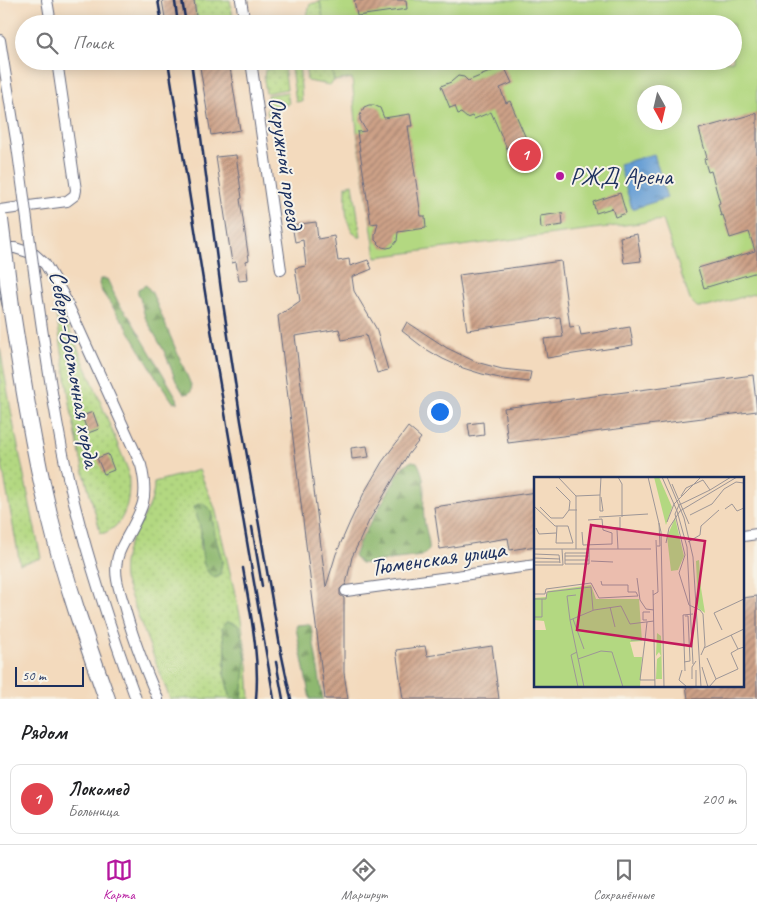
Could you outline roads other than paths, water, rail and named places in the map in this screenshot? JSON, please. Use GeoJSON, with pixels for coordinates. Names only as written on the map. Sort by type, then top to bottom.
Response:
{"type":"FeatureCollection","features":[{"type":"Feature","properties":{"kind":"main road"},"geometry":{"type":"LineString","coordinates":[[0,220],[11,306],[35,453],[67,581],[107,699]]}},
{"type":"Feature","properties":{"kind":"main road"},"geometry":{"type":"LineString","coordinates":[[0,266],[11,306]]}},
{"type":"Feature","properties":{"kind":"street"},"geometry":{"type":"LineString","coordinates":[[47,0],[50,15]]}},
{"type":"Feature","properties":{"kind":"street"},"geometry":{"type":"LineString","coordinates":[[242,0],[244,15]]}},
{"type":"Feature","properties":{"kind":"street","name":"Северо-Восточная хорда"},"geometry":{"type":"LineString","coordinates":[[0,40],[49,375],[63,450],[95,577],[114,639],[136,699]]}},
{"type":"Feature","properties":{"kind":"street"},"geometry":{"type":"LineString","coordinates":[[0,210],[67,201],[75,195],[69,130],[59,70]]}},
{"type":"Feature","properties":{"kind":"street","name":"Окружной проезд"},"geometry":{"type":"LineString","coordinates":[[252,70],[272,197],[270,204],[281,270]]}},
{"type":"Feature","properties":{"kind":"street"},"geometry":{"type":"LineString","coordinates":[[0,248],[15,248],[34,254],[45,264],[63,294],[141,465],[145,483],[142,506],[119,553],[116,570],[126,615],[140,658],[158,699]]}},
{"type":"Feature","properties":{"kind":"street"},"geometry":{"type":"LineString","coordinates":[[744,536],[757,534]]}},
{"type":"Feature","properties":{"kind":"street","name":"Тюменская улица"},"geometry":{"type":"LineString","coordinates":[[346,591],[534,565]]}},
{"type":"Feature","properties":{"kind":"water"},"geometry":{"type":"Polygon","coordinates":[[[654,154],[667,198],[632,209],[619,164],[654,154]]]}},
{"type":"Feature","properties":{"kind":"railway"},"geometry":{"type":"LineString","coordinates":[[158,0],[160,15]]}},
{"type":"Feature","properties":{"kind":"railway"},"geometry":{"type":"LineString","coordinates":[[182,0],[184,15]]}},
{"type":"Feature","properties":{"kind":"railway"},"geometry":{"type":"LineString","coordinates":[[175,2],[177,15]]}},
{"type":"Feature","properties":{"kind":"railway"},"geometry":{"type":"LineString","coordinates":[[169,70],[216,361],[274,699]]}},
{"type":"Feature","properties":{"kind":"railway"},"geometry":{"type":"LineString","coordinates":[[192,70],[221,290],[241,421],[281,652],[291,699]]}},
{"type":"Feature","properties":{"kind":"railway"},"geometry":{"type":"LineString","coordinates":[[252,527],[262,586]]}},
{"type":"Feature","properties":{"kind":"railway"},"geometry":{"type":"LineString","coordinates":[[243,568],[257,666],[256,699]]}},
{"type":"Feature","properties":{"kind":"railway"},"geometry":{"type":"LineString","coordinates":[[276,662],[283,699]]}},
{"type":"Feature","properties":{"kind":"place","name":"Локомед"},"geometry":{"type":"Point","coordinates":[525,155]}},
{"type":"Feature","properties":{"kind":"place","name":"РЖД Арена"},"geometry":{"type":"Point","coordinates":[560,176]}}]}
